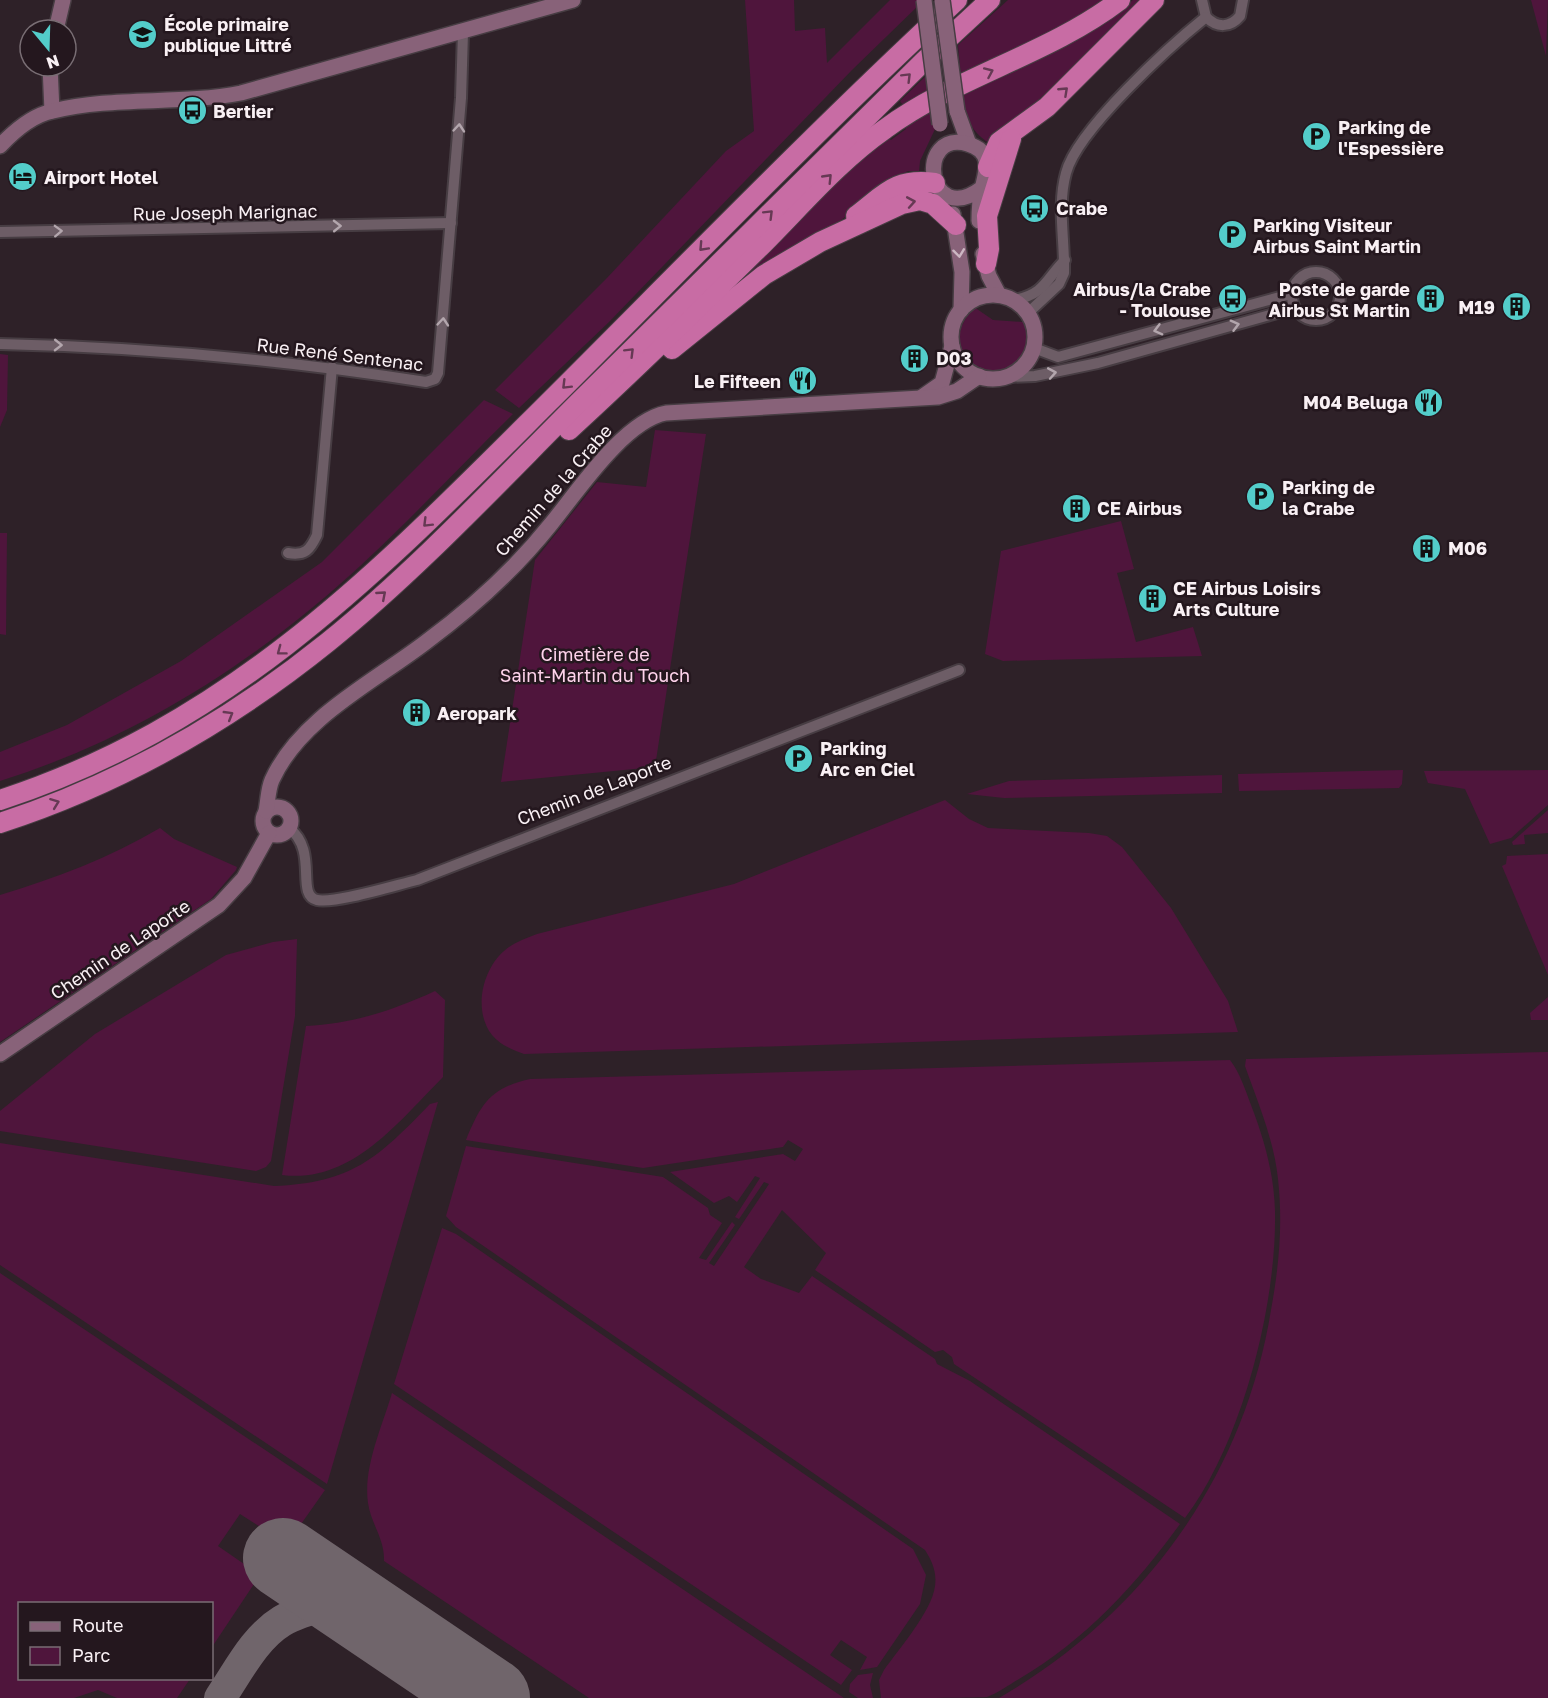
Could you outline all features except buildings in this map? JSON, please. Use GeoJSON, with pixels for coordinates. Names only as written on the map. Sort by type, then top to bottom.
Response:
{"type":"FeatureCollection","features":[{"type":"Feature","properties":{"kind":"highway"},"geometry":{"type":"LineString","coordinates":[[889,64],[948,0]]}},
{"type":"Feature","properties":{"kind":"highway"},"geometry":{"type":"LineString","coordinates":[[0,800],[70,774],[166,727],[244,678],[311,628],[422,527],[675,276],[743,204],[957,0]]}},
{"type":"Feature","properties":{"kind":"highway"},"geometry":{"type":"LineString","coordinates":[[0,823],[107,781],[181,743],[237,710],[330,640],[390,588],[470,511],[907,78],[990,0]]}},
{"type":"Feature","properties":{"kind":"highway"},"geometry":{"type":"LineString","coordinates":[[470,511],[517,478],[591,410],[690,317],[873,137],[922,105],[1068,33],[1120,0]]}},
{"type":"Feature","properties":{"kind":"highway"},"geometry":{"type":"LineString","coordinates":[[1135,21],[1149,0]]}},
{"type":"Feature","properties":{"kind":"highway"},"geometry":{"type":"LineString","coordinates":[[988,166],[999,142],[1072,84],[1154,0]]}},
{"type":"Feature","properties":{"kind":"highway"},"geometry":{"type":"LineString","coordinates":[[986,264],[987,216],[1000,178],[1007,147],[1019,128]]}},
{"type":"Feature","properties":{"kind":"highway"},"geometry":{"type":"LineString","coordinates":[[591,410],[687,338],[749,286],[820,242],[902,183],[912,181],[940,189]]}},
{"type":"Feature","properties":{"kind":"highway"},"geometry":{"type":"LineString","coordinates":[[820,242],[915,200],[939,207],[956,225]]}},
{"type":"Feature","properties":{"kind":"street"},"geometry":{"type":"LineString","coordinates":[[59,18],[63,0]]}},
{"type":"Feature","properties":{"kind":"street"},"geometry":{"type":"LineString","coordinates":[[0,146],[21,128],[52,111],[225,96],[464,32],[573,0]]}},
{"type":"Feature","properties":{"kind":"street"},"geometry":{"type":"LineString","coordinates":[[924,0],[942,149]]}},
{"type":"Feature","properties":{"kind":"street"},"geometry":{"type":"LineString","coordinates":[[942,0],[957,111],[969,144]]}},
{"type":"Feature","properties":{"kind":"street"},"geometry":{"type":"LineString","coordinates":[[1202,0],[1206,17],[1216,25],[1230,24],[1240,16],[1243,0]]}},
{"type":"Feature","properties":{"kind":"street"},"geometry":{"type":"LineString","coordinates":[[1028,313],[1059,284],[1064,273],[1061,194],[1066,171],[1078,150],[1133,83],[1177,40],[1206,17]]}},
{"type":"Feature","properties":{"kind":"street","name":"Rue René Sentenac"},"geometry":{"type":"LineString","coordinates":[[0,344],[107,346],[332,367],[426,382],[435,379],[438,373],[451,223],[464,32]]}},
{"type":"Feature","properties":{"kind":"street"},"geometry":{"type":"LineString","coordinates":[[51,78],[52,111]]}},
{"type":"Feature","properties":{"kind":"street"},"geometry":{"type":"LineString","coordinates":[[922,397],[942,383],[952,345],[953,327],[961,310],[962,272],[956,225],[940,189],[933,164],[942,149],[953,143],[969,144],[982,153],[988,166],[988,175],[982,188],[978,228],[986,264],[999,295]]}},
{"type":"Feature","properties":{"kind":"street"},"geometry":{"type":"LineString","coordinates":[[940,189],[963,198],[982,188]]}},
{"type":"Feature","properties":{"kind":"street","name":"Rue Joseph Marignac"},"geometry":{"type":"LineString","coordinates":[[0,232],[451,223]]}},
{"type":"Feature","properties":{"kind":"street"},"geometry":{"type":"LineString","coordinates":[[1015,300],[1038,291],[1053,278],[1065,260]]}},
{"type":"Feature","properties":{"kind":"street"},"geometry":{"type":"LineString","coordinates":[[1312,272],[1329,275],[1339,288],[1338,305],[1327,317],[1309,319],[1295,308],[1292,294],[1298,279],[1312,272]]}},
{"type":"Feature","properties":{"kind":"street"},"geometry":{"type":"LineString","coordinates":[[1034,348],[1058,357],[1292,294]]}},
{"type":"Feature","properties":{"kind":"street"},"geometry":{"type":"LineString","coordinates":[[961,310],[977,298],[999,295],[1015,300],[1028,313],[1035,330],[1034,348],[1020,369],[1005,377]]}},
{"type":"Feature","properties":{"kind":"street"},"geometry":{"type":"LineString","coordinates":[[952,345],[962,364],[979,376],[996,378],[1035,376],[1098,363],[1295,308]]}},
{"type":"Feature","properties":{"kind":"street"},"geometry":{"type":"LineString","coordinates":[[288,553],[299,555],[306,552],[317,536],[332,367]]}},
{"type":"Feature","properties":{"kind":"street","name":"Chemin de la Crabe"},"geometry":{"type":"LineString","coordinates":[[266,811],[272,780],[290,750],[314,724],[429,641],[512,568],[540,538],[594,470],[644,420],[666,412],[788,408],[938,397],[957,391],[979,376]]}},
{"type":"Feature","properties":{"kind":"street","name":"Chemin de Laporte"},"geometry":{"type":"LineString","coordinates":[[283,807],[290,814],[289,828],[299,836],[306,851],[306,891],[311,897],[323,900],[373,891],[417,880],[959,670]]}},
{"type":"Feature","properties":{"kind":"street"},"geometry":{"type":"LineString","coordinates":[[280,767],[277,792],[283,807],[274,807],[266,811],[263,825],[269,833],[280,835],[289,828]]}},
{"type":"Feature","properties":{"kind":"street","name":"Chemin de Laporte"},"geometry":{"type":"LineString","coordinates":[[0,1054],[219,905],[244,878],[269,833]]}},
{"type":"Feature","properties":{"kind":"green space"},"geometry":{"type":"Polygon","coordinates":[[[745,0],[794,0],[795,31],[825,28],[827,63],[890,0],[920,0],[921,3],[852,70],[609,322],[519,408],[495,390],[606,279],[726,151],[754,131],[745,0]]]}},
{"type":"Feature","properties":{"kind":"green space"},"geometry":{"type":"Polygon","coordinates":[[[1008,0],[1110,0],[961,77],[958,45],[1008,0]]]}},
{"type":"Feature","properties":{"kind":"green space"},"geometry":{"type":"Polygon","coordinates":[[[1133,0],[1139,0],[1048,92],[989,143],[972,127],[962,92],[1113,15],[1133,0]]]}},
{"type":"Feature","properties":{"kind":"green space"},"geometry":{"type":"Polygon","coordinates":[[[1531,0],[1548,0],[1546,56],[1531,0]]]}},
{"type":"Feature","properties":{"kind":"green space"},"geometry":{"type":"Polygon","coordinates":[[[929,73],[932,93],[905,108],[900,101],[929,73]]]}},
{"type":"Feature","properties":{"kind":"green space"},"geometry":{"type":"Polygon","coordinates":[[[934,107],[936,127],[920,161],[919,171],[908,171],[891,179],[834,226],[736,290],[732,284],[858,160],[887,137],[891,140],[906,129],[904,125],[934,107]]]}},
{"type":"Feature","properties":{"kind":"green space"},"geometry":{"type":"Polygon","coordinates":[[[974,307],[993,320],[1023,322],[1025,349],[1016,363],[1001,370],[984,369],[970,362],[960,349],[961,330],[974,307]]]}},
{"type":"Feature","properties":{"kind":"green space"},"geometry":{"type":"Polygon","coordinates":[[[0,354],[8,355],[7,410],[0,427],[0,354]]]}},
{"type":"Feature","properties":{"kind":"green space"},"geometry":{"type":"Polygon","coordinates":[[[484,400],[513,414],[365,562],[278,635],[241,662],[165,709],[84,749],[0,781],[0,752],[67,725],[181,661],[322,562],[484,400]]]}},
{"type":"Feature","properties":{"kind":"green space","name":"Cimetière de Saint-Martin du Touch"},"geometry":{"type":"Polygon","coordinates":[[[655,430],[706,434],[655,767],[501,782],[535,560],[597,482],[646,487],[655,430]]]}},
{"type":"Feature","properties":{"kind":"green space"},"geometry":{"type":"Polygon","coordinates":[[[1121,521],[1134,569],[1117,573],[1136,642],[1193,627],[1202,656],[1003,661],[985,654],[1001,551],[1121,521]]]}},
{"type":"Feature","properties":{"kind":"green space"},"geometry":{"type":"Polygon","coordinates":[[[0,533],[7,533],[6,635],[0,634],[0,533]]]}},
{"type":"Feature","properties":{"kind":"green space"},"geometry":{"type":"Polygon","coordinates":[[[1403,770],[1402,784],[1399,788],[1239,791],[1238,774],[1403,770]]]}},
{"type":"Feature","properties":{"kind":"green space"},"geometry":{"type":"Polygon","coordinates":[[[1548,770],[1548,805],[1511,838],[1490,844],[1465,789],[1428,783],[1424,771],[1548,770]]]}},
{"type":"Feature","properties":{"kind":"green space"},"geometry":{"type":"Polygon","coordinates":[[[1222,775],[1222,793],[1004,798],[967,794],[1009,781],[1222,775]]]}},
{"type":"Feature","properties":{"kind":"green space"},"geometry":{"type":"Polygon","coordinates":[[[945,800],[969,819],[988,828],[1089,833],[1107,836],[1122,847],[1171,908],[1228,1001],[1238,1032],[524,1054],[499,1042],[486,1025],[482,1003],[490,969],[504,951],[516,943],[537,934],[734,884],[945,800]]]}},
{"type":"Feature","properties":{"kind":"green space"},"geometry":{"type":"Polygon","coordinates":[[[1548,810],[1548,833],[1524,835],[1525,844],[1513,845],[1512,842],[1548,810]]]}},
{"type":"Feature","properties":{"kind":"green space"},"geometry":{"type":"Polygon","coordinates":[[[160,828],[174,839],[237,867],[236,870],[211,899],[0,1042],[0,895],[82,866],[160,828]]]}},
{"type":"Feature","properties":{"kind":"green space"},"geometry":{"type":"Polygon","coordinates":[[[1548,854],[1548,975],[1502,866],[1506,864],[1507,856],[1548,854]]]}},
{"type":"Feature","properties":{"kind":"green space"},"geometry":{"type":"Polygon","coordinates":[[[297,939],[295,1016],[271,1161],[266,1167],[256,1171],[0,1131],[0,1111],[95,1034],[226,955],[273,942],[297,939]]]}},
{"type":"Feature","properties":{"kind":"green space"},"geometry":{"type":"Polygon","coordinates":[[[435,991],[445,1000],[443,1077],[391,1130],[352,1160],[330,1170],[307,1175],[282,1175],[306,1026],[323,1025],[372,1015],[435,991]]]}},
{"type":"Feature","properties":{"kind":"green space"},"geometry":{"type":"Polygon","coordinates":[[[1548,997],[1548,1020],[1531,1020],[1530,1013],[1548,997]]]}},
{"type":"Feature","properties":{"kind":"green space"},"geometry":{"type":"Polygon","coordinates":[[[1548,1052],[1548,1698],[999,1698],[1051,1664],[1099,1625],[1142,1582],[1179,1535],[1211,1484],[1238,1429],[1258,1371],[1271,1310],[1280,1229],[1276,1164],[1265,1122],[1245,1066],[1246,1059],[1548,1052]]]}},
{"type":"Feature","properties":{"kind":"green space"},"geometry":{"type":"Polygon","coordinates":[[[1230,1060],[1244,1087],[1268,1156],[1275,1211],[1274,1248],[1270,1288],[1262,1329],[1239,1412],[1205,1487],[1185,1518],[954,1364],[952,1357],[943,1350],[935,1352],[815,1270],[826,1253],[782,1210],[744,1267],[761,1279],[799,1293],[812,1276],[935,1359],[937,1364],[970,1381],[1180,1524],[1127,1590],[1087,1629],[1043,1664],[987,1697],[881,1698],[879,1680],[884,1670],[914,1630],[933,1596],[935,1571],[925,1550],[456,1227],[446,1216],[466,1146],[663,1177],[708,1208],[710,1215],[722,1223],[699,1258],[706,1260],[732,1222],[735,1225],[709,1263],[714,1266],[769,1184],[764,1182],[739,1219],[735,1217],[760,1178],[755,1176],[737,1202],[729,1196],[714,1203],[670,1172],[783,1154],[795,1161],[803,1149],[788,1140],[783,1147],[643,1168],[466,1140],[482,1107],[489,1099],[505,1087],[530,1079],[1230,1060]]]}},
{"type":"Feature","properties":{"kind":"green space"},"geometry":{"type":"Polygon","coordinates":[[[438,1102],[327,1484],[0,1265],[0,1143],[274,1186],[301,1184],[324,1180],[362,1164],[395,1139],[430,1104],[438,1102]]]}},
{"type":"Feature","properties":{"kind":"green space"},"geometry":{"type":"Polygon","coordinates":[[[442,1228],[456,1234],[913,1549],[926,1575],[920,1604],[877,1667],[860,1670],[867,1657],[841,1640],[830,1655],[852,1670],[841,1685],[394,1384],[442,1228]]]}},
{"type":"Feature","properties":{"kind":"green space"},"geometry":{"type":"Polygon","coordinates":[[[0,1273],[325,1490],[287,1544],[240,1514],[218,1546],[260,1575],[213,1646],[213,1602],[18,1602],[18,1680],[189,1680],[177,1698],[117,1698],[98,1690],[74,1698],[0,1698],[0,1273]]]}},
{"type":"Feature","properties":{"kind":"green space"},"geometry":{"type":"Polygon","coordinates":[[[392,1393],[844,1698],[589,1698],[384,1561],[384,1553],[368,1503],[367,1489],[374,1447],[392,1393]]]}},
{"type":"Feature","properties":{"kind":"green space"},"geometry":{"type":"Polygon","coordinates":[[[873,1673],[870,1685],[873,1698],[858,1698],[849,1692],[850,1684],[858,1675],[873,1673]]]}},
{"type":"Feature","properties":{"kind":"taxiway"},"geometry":{"type":"LineString","coordinates":[[220,1698],[247,1656],[272,1628],[296,1614],[344,1600]]}},
{"type":"Feature","properties":{"kind":"runway"},"geometry":{"type":"LineString","coordinates":[[283,1558],[490,1698]]}},
{"type":"Feature","properties":{"kind":"place","name":"École primaire publique Littré"},"geometry":{"type":"Point","coordinates":[143,34]}},
{"type":"Feature","properties":{"kind":"place","name":"Bertier"},"geometry":{"type":"Point","coordinates":[192,111]}},
{"type":"Feature","properties":{"kind":"place","name":"Parking de l'Espessière"},"geometry":{"type":"Point","coordinates":[1317,137]}},
{"type":"Feature","properties":{"kind":"place","name":"Airport Hotel"},"geometry":{"type":"Point","coordinates":[23,177]}},
{"type":"Feature","properties":{"kind":"place","name":"Crabe"},"geometry":{"type":"Point","coordinates":[1035,208]}},
{"type":"Feature","properties":{"kind":"place","name":"Parking Visiteur Airbus Saint Martin"},"geometry":{"type":"Point","coordinates":[1232,235]}},
{"type":"Feature","properties":{"kind":"place","name":"Airbus/la Crabe - Toulouse"},"geometry":{"type":"Point","coordinates":[1232,299]}},
{"type":"Feature","properties":{"kind":"place","name":"Poste de garde Airbus St Martin"},"geometry":{"type":"Point","coordinates":[1431,299]}},
{"type":"Feature","properties":{"kind":"place","name":"M19"},"geometry":{"type":"Point","coordinates":[1516,307]}},
{"type":"Feature","properties":{"kind":"place","name":"D03"},"geometry":{"type":"Point","coordinates":[915,358]}},
{"type":"Feature","properties":{"kind":"place","name":"Le Fifteen"},"geometry":{"type":"Point","coordinates":[802,381]}},
{"type":"Feature","properties":{"kind":"place","name":"M04 Beluga"},"geometry":{"type":"Point","coordinates":[1429,402]}},
{"type":"Feature","properties":{"kind":"place","name":"Parking de la Crabe"},"geometry":{"type":"Point","coordinates":[1261,497]}},
{"type":"Feature","properties":{"kind":"place","name":"CE Airbus"},"geometry":{"type":"Point","coordinates":[1076,508]}},
{"type":"Feature","properties":{"kind":"place","name":"M06"},"geometry":{"type":"Point","coordinates":[1427,548]}},
{"type":"Feature","properties":{"kind":"place","name":"CE Airbus Loisirs Arts Culture"},"geometry":{"type":"Point","coordinates":[1152,598]}},
{"type":"Feature","properties":{"kind":"place","name":"Aeropark"},"geometry":{"type":"Point","coordinates":[416,713]}},
{"type":"Feature","properties":{"kind":"place","name":"Parking Arc en Ciel"},"geometry":{"type":"Point","coordinates":[799,758]}}]}
